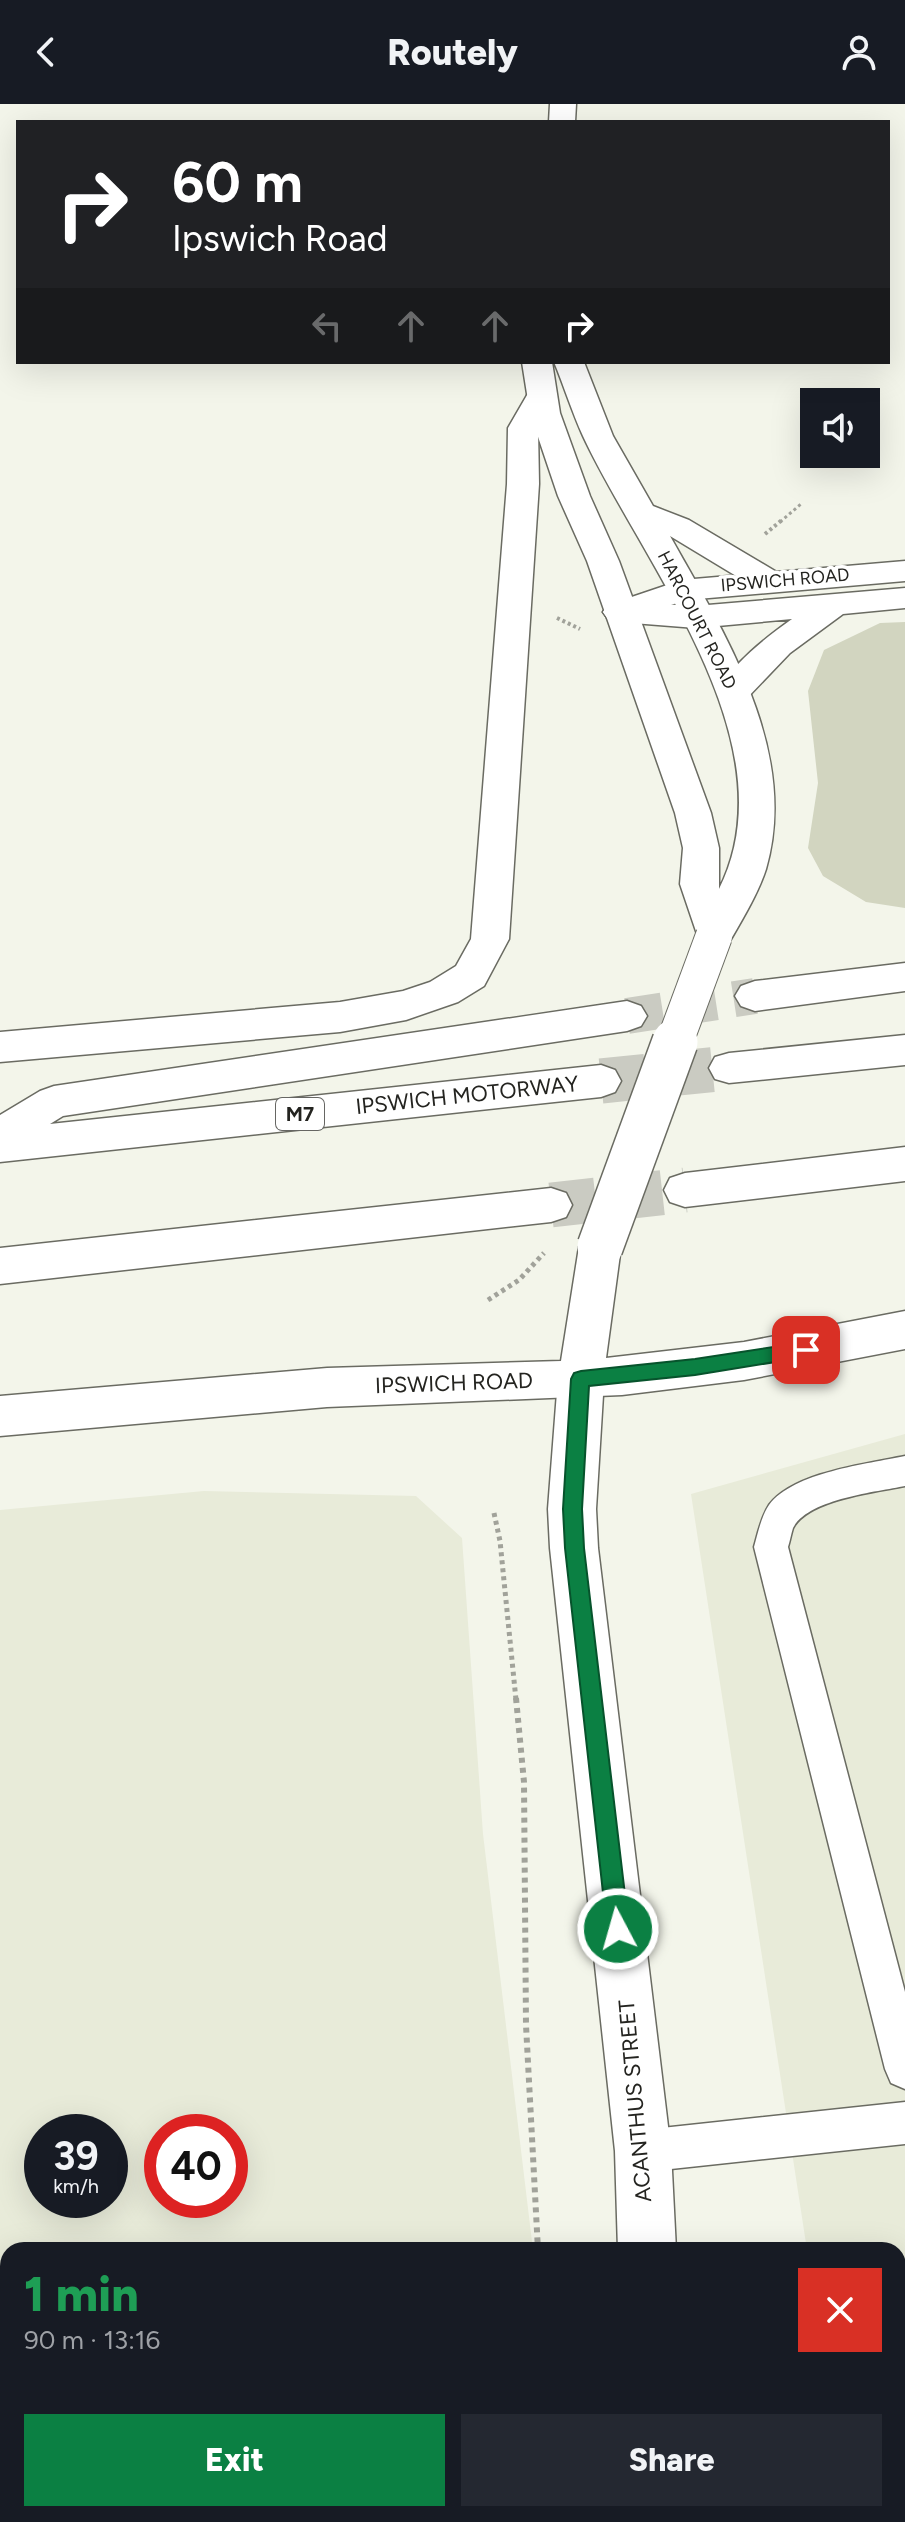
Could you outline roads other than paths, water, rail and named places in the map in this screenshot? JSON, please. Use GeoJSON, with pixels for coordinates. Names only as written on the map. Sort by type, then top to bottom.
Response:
{"type":"FeatureCollection","features":[{"type":"Feature","properties":{"kind":"main road"},"geometry":{"type":"LineString","coordinates":[[537,364],[541,396],[574,496],[603,561],[693,813],[701,848],[699,884],[714,936]]}},
{"type":"Feature","properties":{"kind":"main road","name":"HARCOURT ROAD"},"geometry":{"type":"LineString","coordinates":[[570,364],[598,436],[642,513],[734,691],[757,773],[756,822],[747,870],[714,936],[600,1247],[581,1379]]}},
{"type":"Feature","properties":{"kind":"main road"},"geometry":{"type":"LineString","coordinates":[[0,1047],[340,1017],[406,1005],[444,992],[470,976],[490,939],[523,484],[523,428],[541,396]]}},
{"type":"Feature","properties":{"kind":"main road"},"geometry":{"type":"LineString","coordinates":[[642,513],[678,527],[768,581]]}},
{"type":"Feature","properties":{"kind":"main road","name":"IPSWICH ROAD"},"geometry":{"type":"LineString","coordinates":[[689,604],[768,581],[905,571]]}},
{"type":"Feature","properties":{"kind":"main road"},"geometry":{"type":"LineString","coordinates":[[620,612],[689,604],[835,605],[905,598]]}},
{"type":"Feature","properties":{"kind":"main road"},"geometry":{"type":"LineString","coordinates":[[734,691],[760,659],[787,636],[835,605]]}},
{"type":"Feature","properties":{"kind":"main road"},"geometry":{"type":"LineString","coordinates":[[755,996],[905,977]]}},
{"type":"Feature","properties":{"kind":"main road"},"geometry":{"type":"LineString","coordinates":[[0,1135],[54,1102],[627,1016]]}},
{"type":"Feature","properties":{"kind":"main road"},"geometry":{"type":"LineString","coordinates":[[729,1068],[905,1050]]}},
{"type":"Feature","properties":{"kind":"main road","name":"IPSWICH MOTORWAY"},"geometry":{"type":"LineString","coordinates":[[0,1146],[601,1081]]}},
{"type":"Feature","properties":{"kind":"main road"},"geometry":{"type":"LineString","coordinates":[[685,1190],[905,1164]]}},
{"type":"Feature","properties":{"kind":"main road"},"geometry":{"type":"LineString","coordinates":[[0,1266],[551,1205]]}},
{"type":"Feature","properties":{"kind":"main road","name":"IPSWICH ROAD"},"geometry":{"type":"LineString","coordinates":[[0,1416],[190,1395],[437,1382],[581,1379],[695,1367],[861,1341],[905,1330]]}},
{"type":"Feature","properties":{"kind":"main road","name":"ACANTHUS STREET"},"geometry":{"type":"LineString","coordinates":[[581,1379],[572,1509],[574,1548],[643,2151],[647,2242]]}},
{"type":"Feature","properties":{"kind":"lane"},"geometry":{"type":"LineString","coordinates":[[905,1471],[825,1490],[796,1501],[780,1518],[771,1547],[905,2069]]}},
{"type":"Feature","properties":{"kind":"lane"},"geometry":{"type":"LineString","coordinates":[[643,2151],[905,2123]]}},
{"type":"Feature","properties":{"kind":"tunnel"},"geometry":{"type":"LineString","coordinates":[[627,1016],[755,996]]}},
{"type":"Feature","properties":{"kind":"tunnel"},"geometry":{"type":"LineString","coordinates":[[601,1081],[729,1068]]}},
{"type":"Feature","properties":{"kind":"tunnel"},"geometry":{"type":"LineString","coordinates":[[551,1205],[685,1190]]}}]}
